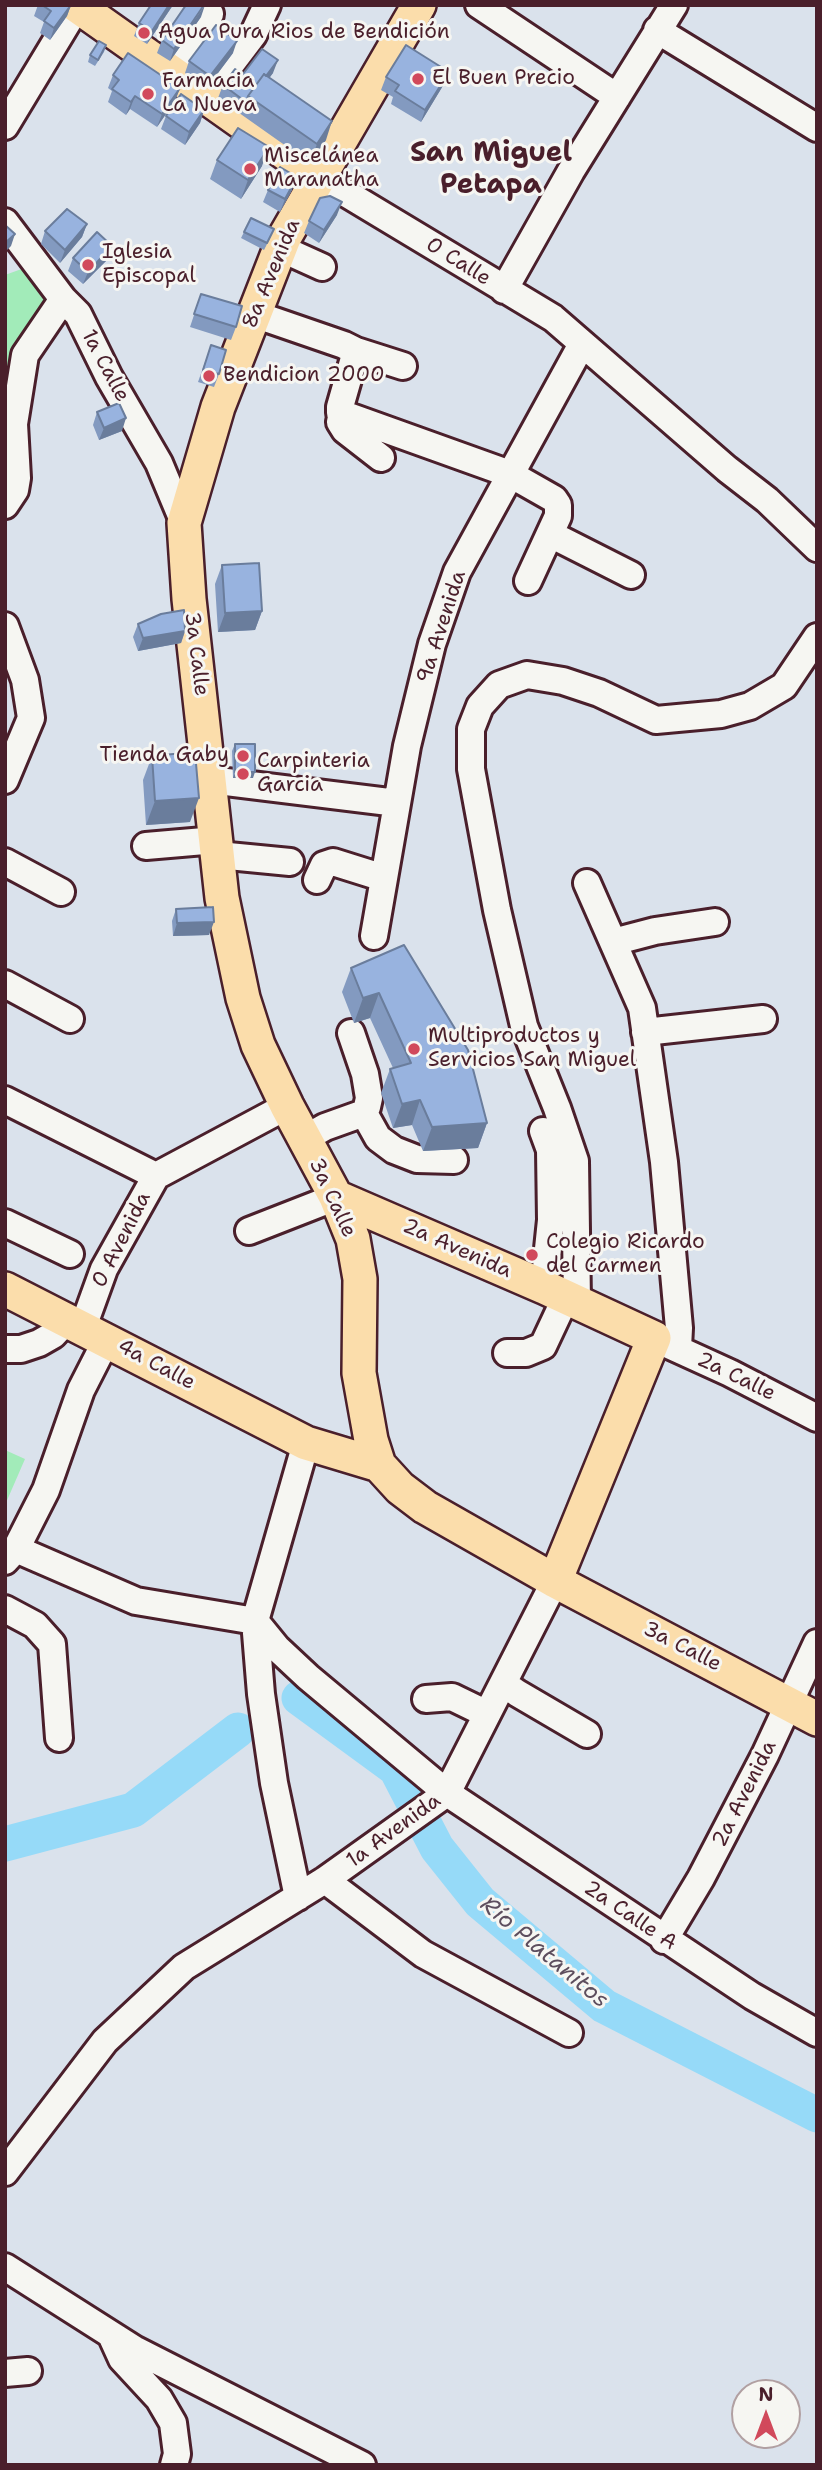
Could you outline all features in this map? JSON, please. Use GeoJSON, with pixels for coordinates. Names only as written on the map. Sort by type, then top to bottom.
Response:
{"type":"FeatureCollection","features":[{"type":"Feature","properties":{"kind":"main road","name":"8a Avenida"},"geometry":{"type":"LineString","coordinates":[[184,523],[218,407],[280,248],[419,5]]}},
{"type":"Feature","properties":{"kind":"main road","name":"0 Calle"},"geometry":{"type":"LineString","coordinates":[[77,6],[320,177]]}},
{"type":"Feature","properties":{"kind":"main road","name":"3a Calle"},"geometry":{"type":"LineString","coordinates":[[184,523],[188,599],[222,898],[243,998],[258,1045],[287,1107],[336,1197],[358,1258],[359,1373],[371,1440],[379,1465],[400,1488],[425,1507],[555,1581],[803,1711]]}},
{"type":"Feature","properties":{"kind":"main road","name":"2a Avenida"},"geometry":{"type":"LineString","coordinates":[[336,1197],[666,1343]]}},
{"type":"Feature","properties":{"kind":"main road","name":"4a Calle"},"geometry":{"type":"LineString","coordinates":[[5,1289],[86,1328],[306,1443],[379,1465]]}},
{"type":"Feature","properties":{"kind":"main road","name":"1a Avenida"},"geometry":{"type":"LineString","coordinates":[[555,1581],[666,1343]]}},
{"type":"Feature","properties":{"kind":"main road"},"geometry":{"type":"LineString","coordinates":[[306,1443],[324,1440],[339,1430],[349,1417],[359,1373]]}},
{"type":"Feature","properties":{"kind":"street"},"geometry":{"type":"LineString","coordinates":[[206,97],[253,35],[267,5]]}},
{"type":"Feature","properties":{"kind":"street"},"geometry":{"type":"LineString","coordinates":[[479,5],[617,97]]}},
{"type":"Feature","properties":{"kind":"street"},"geometry":{"type":"LineString","coordinates":[[505,290],[570,171],[674,5]]}},
{"type":"Feature","properties":{"kind":"street"},"geometry":{"type":"LineString","coordinates":[[5,126],[77,6]]}},
{"type":"Feature","properties":{"kind":"street"},"geometry":{"type":"LineString","coordinates":[[172,73],[210,14]]}},
{"type":"Feature","properties":{"kind":"street"},"geometry":{"type":"LineString","coordinates":[[657,30],[817,128]]}},
{"type":"Feature","properties":{"kind":"street","name":"0 Calle"},"geometry":{"type":"LineString","coordinates":[[320,177],[553,318],[727,469],[767,500],[817,548]]}},
{"type":"Feature","properties":{"kind":"street","name":"1a Calle"},"geometry":{"type":"LineString","coordinates":[[5,222],[63,299],[78,314],[109,377],[159,463],[184,523]]}},
{"type":"Feature","properties":{"kind":"street"},"geometry":{"type":"LineString","coordinates":[[280,248],[322,267]]}},
{"type":"Feature","properties":{"kind":"street"},"geometry":{"type":"LineString","coordinates":[[5,505],[15,490],[17,478],[14,424],[25,355],[63,299]]}},
{"type":"Feature","properties":{"kind":"street"},"geometry":{"type":"LineString","coordinates":[[254,314],[404,366]]}},
{"type":"Feature","properties":{"kind":"street","name":"9a Avenida"},"geometry":{"type":"LineString","coordinates":[[373,936],[408,746],[436,632],[457,572],[549,409],[582,344]]}},
{"type":"Feature","properties":{"kind":"street"},"geometry":{"type":"LineString","coordinates":[[356,351],[340,407],[341,422],[345,430],[381,458]]}},
{"type":"Feature","properties":{"kind":"street"},"geometry":{"type":"LineString","coordinates":[[342,414],[510,474],[554,499],[558,505],[558,516],[528,582]]}},
{"type":"Feature","properties":{"kind":"street"},"geometry":{"type":"LineString","coordinates":[[551,534],[631,575]]}},
{"type":"Feature","properties":{"kind":"street"},"geometry":{"type":"LineString","coordinates":[[5,626],[25,680],[31,718],[13,742],[5,780]]}},
{"type":"Feature","properties":{"kind":"street"},"geometry":{"type":"LineString","coordinates":[[507,1353],[526,1353],[543,1346],[562,1295],[575,1161],[524,1026],[497,910],[471,769],[471,729],[480,706],[499,685],[527,675],[563,681],[599,693],[656,720],[721,714],[750,706],[784,686],[817,637]]}},
{"type":"Feature","properties":{"kind":"street"},"geometry":{"type":"LineString","coordinates":[[210,780],[397,803]]}},
{"type":"Feature","properties":{"kind":"street"},"geometry":{"type":"LineString","coordinates":[[146,846],[217,847],[290,862]]}},
{"type":"Feature","properties":{"kind":"street"},"geometry":{"type":"LineString","coordinates":[[5,862],[61,892]]}},
{"type":"Feature","properties":{"kind":"street"},"geometry":{"type":"LineString","coordinates":[[317,880],[324,865],[333,862],[384,878]]}},
{"type":"Feature","properties":{"kind":"street"},"geometry":{"type":"LineString","coordinates":[[587,883],[642,1008],[664,1162],[679,1328],[666,1343]]}},
{"type":"Feature","properties":{"kind":"street"},"geometry":{"type":"LineString","coordinates":[[612,942],[655,931],[715,922]]}},
{"type":"Feature","properties":{"kind":"street"},"geometry":{"type":"LineString","coordinates":[[5,984],[70,1019]]}},
{"type":"Feature","properties":{"kind":"street"},"geometry":{"type":"LineString","coordinates":[[645,1032],[763,1019]]}},
{"type":"Feature","properties":{"kind":"street"},"geometry":{"type":"LineString","coordinates":[[351,1032],[366,1074],[369,1098],[364,1113],[379,1138],[394,1150],[417,1159],[454,1160]]}},
{"type":"Feature","properties":{"kind":"street"},"geometry":{"type":"LineString","coordinates":[[5,1100],[156,1175]]}},
{"type":"Feature","properties":{"kind":"street","name":"0 Avenida"},"geometry":{"type":"LineString","coordinates":[[10,1555],[46,1490],[81,1390],[86,1328],[104,1269],[156,1175],[287,1107]]}},
{"type":"Feature","properties":{"kind":"street"},"geometry":{"type":"LineString","coordinates":[[304,1139],[325,1127],[364,1113]]}},
{"type":"Feature","properties":{"kind":"street"},"geometry":{"type":"LineString","coordinates":[[543,1131],[550,1150],[551,1199],[562,1295]]}},
{"type":"Feature","properties":{"kind":"street"},"geometry":{"type":"LineString","coordinates":[[249,1231],[336,1197]]}},
{"type":"Feature","properties":{"kind":"street"},"geometry":{"type":"LineString","coordinates":[[5,1223],[70,1254]]}},
{"type":"Feature","properties":{"kind":"street"},"geometry":{"type":"LineString","coordinates":[[5,1349],[21,1349],[53,1335],[86,1328]]}},
{"type":"Feature","properties":{"kind":"street","name":"2a Calle"},"geometry":{"type":"LineString","coordinates":[[666,1343],[817,1418]]}},
{"type":"Feature","properties":{"kind":"street"},"geometry":{"type":"LineString","coordinates":[[298,1897],[274,1783],[261,1693],[255,1621],[306,1443]]}},
{"type":"Feature","properties":{"kind":"street"},"geometry":{"type":"LineString","coordinates":[[10,1555],[136,1601],[255,1621]]}},
{"type":"Feature","properties":{"kind":"street","name":"1a Avenida"},"geometry":{"type":"LineString","coordinates":[[5,2172],[104,2041],[184,1967],[325,1880],[444,1795],[555,1581]]}},
{"type":"Feature","properties":{"kind":"street"},"geometry":{"type":"LineString","coordinates":[[5,1609],[35,1625],[52,1644],[60,1738]]}},
{"type":"Feature","properties":{"kind":"street","name":"2a Calle A"},"geometry":{"type":"LineString","coordinates":[[255,1621],[277,1648],[308,1677],[444,1795],[664,1940],[752,1996],[817,2033]]}},
{"type":"Feature","properties":{"kind":"street","name":"2a Avenida"},"geometry":{"type":"LineString","coordinates":[[664,1940],[803,1711],[817,1643]]}},
{"type":"Feature","properties":{"kind":"street"},"geometry":{"type":"LineString","coordinates":[[503,1683],[587,1734]]}},
{"type":"Feature","properties":{"kind":"street"},"geometry":{"type":"LineString","coordinates":[[426,1699],[452,1697],[487,1714]]}},
{"type":"Feature","properties":{"kind":"street"},"geometry":{"type":"LineString","coordinates":[[325,1880],[423,1954],[569,2033]]}},
{"type":"Feature","properties":{"kind":"street"},"geometry":{"type":"LineString","coordinates":[[5,2267],[134,2349],[362,2465]]}},
{"type":"Feature","properties":{"kind":"street"},"geometry":{"type":"LineString","coordinates":[[111,2335],[121,2359],[159,2399],[173,2423],[177,2454],[174,2465]]}},
{"type":"Feature","properties":{"kind":"green space"},"geometry":{"type":"Polygon","coordinates":[[[27,267],[54,306],[25,353],[5,497],[5,275],[27,267]]]}},
{"type":"Feature","properties":{"kind":"green space"},"geometry":{"type":"Polygon","coordinates":[[[5,1450],[25,1459],[5,1505],[5,1450]]]}},
{"type":"Feature","properties":{"kind":"building"},"geometry":{"type":"Polygon","coordinates":[[[42,5],[71,5],[54,28],[44,21],[51,11],[42,5]]]}},
{"type":"Feature","properties":{"kind":"building"},"geometry":{"type":"Polygon","coordinates":[[[151,5],[169,5],[152,31],[139,23],[151,5]]]}},
{"type":"Feature","properties":{"kind":"building"},"geometry":{"type":"Polygon","coordinates":[[[186,5],[204,5],[174,49],[162,40],[186,5]]]}},
{"type":"Feature","properties":{"kind":"building"},"geometry":{"type":"Polygon","coordinates":[[[216,25],[237,41],[210,76],[189,61],[216,25]]]}},
{"type":"Feature","properties":{"kind":"building"},"geometry":{"type":"Polygon","coordinates":[[[99,41],[106,45],[98,60],[90,55],[99,41]]]}},
{"type":"Feature","properties":{"kind":"building"},"geometry":{"type":"Polygon","coordinates":[[[406,45],[449,72],[425,110],[395,91],[399,85],[386,77],[406,45]]]}},
{"type":"Feature","properties":{"kind":"building"},"geometry":{"type":"Polygon","coordinates":[[[262,49],[278,60],[266,76],[264,74],[246,102],[223,85],[235,69],[243,74],[262,49]]]}},
{"type":"Feature","properties":{"kind":"building"},"geometry":{"type":"Polygon","coordinates":[[[128,53],[180,88],[162,114],[135,96],[131,102],[112,89],[119,80],[113,75],[128,53]]]}},
{"type":"Feature","properties":{"kind":"building"},"geometry":{"type":"Polygon","coordinates":[[[264,74],[332,121],[317,144],[248,96],[264,74]]]}},
{"type":"Feature","properties":{"kind":"building"},"geometry":{"type":"Polygon","coordinates":[[[181,94],[204,110],[189,132],[166,116],[181,94]]]}},
{"type":"Feature","properties":{"kind":"building"},"geometry":{"type":"Polygon","coordinates":[[[238,128],[269,147],[248,180],[217,160],[238,128]]]}},
{"type":"Feature","properties":{"kind":"building"},"geometry":{"type":"Polygon","coordinates":[[[280,167],[297,177],[285,199],[268,190],[280,167]]]}},
{"type":"Feature","properties":{"kind":"building"},"geometry":{"type":"Polygon","coordinates":[[[330,196],[342,202],[324,230],[309,221],[320,198],[330,196]]]}},
{"type":"Feature","properties":{"kind":"building"},"geometry":{"type":"Polygon","coordinates":[[[67,209],[87,224],[65,250],[45,231],[67,209]]]}},
{"type":"Feature","properties":{"kind":"building"},"geometry":{"type":"Polygon","coordinates":[[[251,218],[274,229],[267,243],[244,232],[251,218]]]}},
{"type":"Feature","properties":{"kind":"building"},"geometry":{"type":"Polygon","coordinates":[[[5,225],[15,234],[5,243],[5,225]]]}},
{"type":"Feature","properties":{"kind":"building"},"geometry":{"type":"Polygon","coordinates":[[[97,232],[112,246],[88,272],[73,258],[97,232]]]}},
{"type":"Feature","properties":{"kind":"building"},"geometry":{"type":"Polygon","coordinates":[[[201,294],[242,306],[236,327],[194,314],[201,294]]]}},
{"type":"Feature","properties":{"kind":"building"},"geometry":{"type":"Polygon","coordinates":[[[211,345],[226,350],[219,374],[203,370],[211,345]]]}},
{"type":"Feature","properties":{"kind":"building"},"geometry":{"type":"Polygon","coordinates":[[[119,403],[126,418],[104,428],[97,412],[119,403]]]}},
{"type":"Feature","properties":{"kind":"building"},"geometry":{"type":"Polygon","coordinates":[[[259,563],[262,611],[225,613],[222,565],[259,563]]]}},
{"type":"Feature","properties":{"kind":"building"},"geometry":{"type":"Polygon","coordinates":[[[184,610],[185,631],[143,638],[138,624],[161,614],[184,610]]]}},
{"type":"Feature","properties":{"kind":"building"},"geometry":{"type":"Polygon","coordinates":[[[235,744],[255,744],[255,772],[235,772],[235,744]]]}},
{"type":"Feature","properties":{"kind":"building"},"geometry":{"type":"Polygon","coordinates":[[[195,752],[199,798],[155,801],[152,756],[195,752]]]}},
{"type":"Feature","properties":{"kind":"building"},"geometry":{"type":"Polygon","coordinates":[[[213,907],[214,922],[177,923],[176,909],[213,907]]]}},
{"type":"Feature","properties":{"kind":"building","name":"Multiproductos y Servicios San Miguel"},"geometry":{"type":"Polygon","coordinates":[[[404,945],[468,1050],[487,1123],[432,1127],[420,1100],[402,1104],[390,1069],[411,1063],[379,993],[363,998],[351,968],[404,945]]]}},
{"type":"Feature","properties":{"kind":"waterway","name":"Río Platanitos"},"geometry":{"type":"LineString","coordinates":[[299,1698],[396,1769],[437,1848],[480,1902],[604,2006],[817,2115]]}},
{"type":"Feature","properties":{"kind":"waterway","name":"Río Platanitos"},"geometry":{"type":"LineString","coordinates":[[5,1844],[133,1810],[238,1730]]}},
{"type":"Feature","properties":{"kind":"place","name":"Agua Pura Rios de Bendición"},"geometry":{"type":"Point","coordinates":[144,33]}},
{"type":"Feature","properties":{"kind":"place","name":"El Buen Precio"},"geometry":{"type":"Point","coordinates":[418,79]}},
{"type":"Feature","properties":{"kind":"place","name":"Farmacia La Nueva"},"geometry":{"type":"Point","coordinates":[148,94]}},
{"type":"Feature","properties":{"kind":"place","name":"Miscelánea Maranatha"},"geometry":{"type":"Point","coordinates":[250,169]}},
{"type":"Feature","properties":{"kind":"place","name":"Iglesia Episcopal"},"geometry":{"type":"Point","coordinates":[88,265]}},
{"type":"Feature","properties":{"kind":"place","name":"Bendicion 2000"},"geometry":{"type":"Point","coordinates":[209,376]}},
{"type":"Feature","properties":{"kind":"place","name":"Tienda Gaby"},"geometry":{"type":"Point","coordinates":[243,756]}},
{"type":"Feature","properties":{"kind":"place","name":"Carpinteria Garcia"},"geometry":{"type":"Point","coordinates":[243,774]}},
{"type":"Feature","properties":{"kind":"place","name":"Multiproductos y Servicios San Miguel"},"geometry":{"type":"Point","coordinates":[414,1049]}},
{"type":"Feature","properties":{"kind":"place","name":"Colegio Ricardo del Carmen"},"geometry":{"type":"Point","coordinates":[532,1255]}},
{"type":"Feature","properties":{"kind":"district","name":"San Miguel Petapa"},"geometry":{"type":"Point","coordinates":[491,170]}}]}
